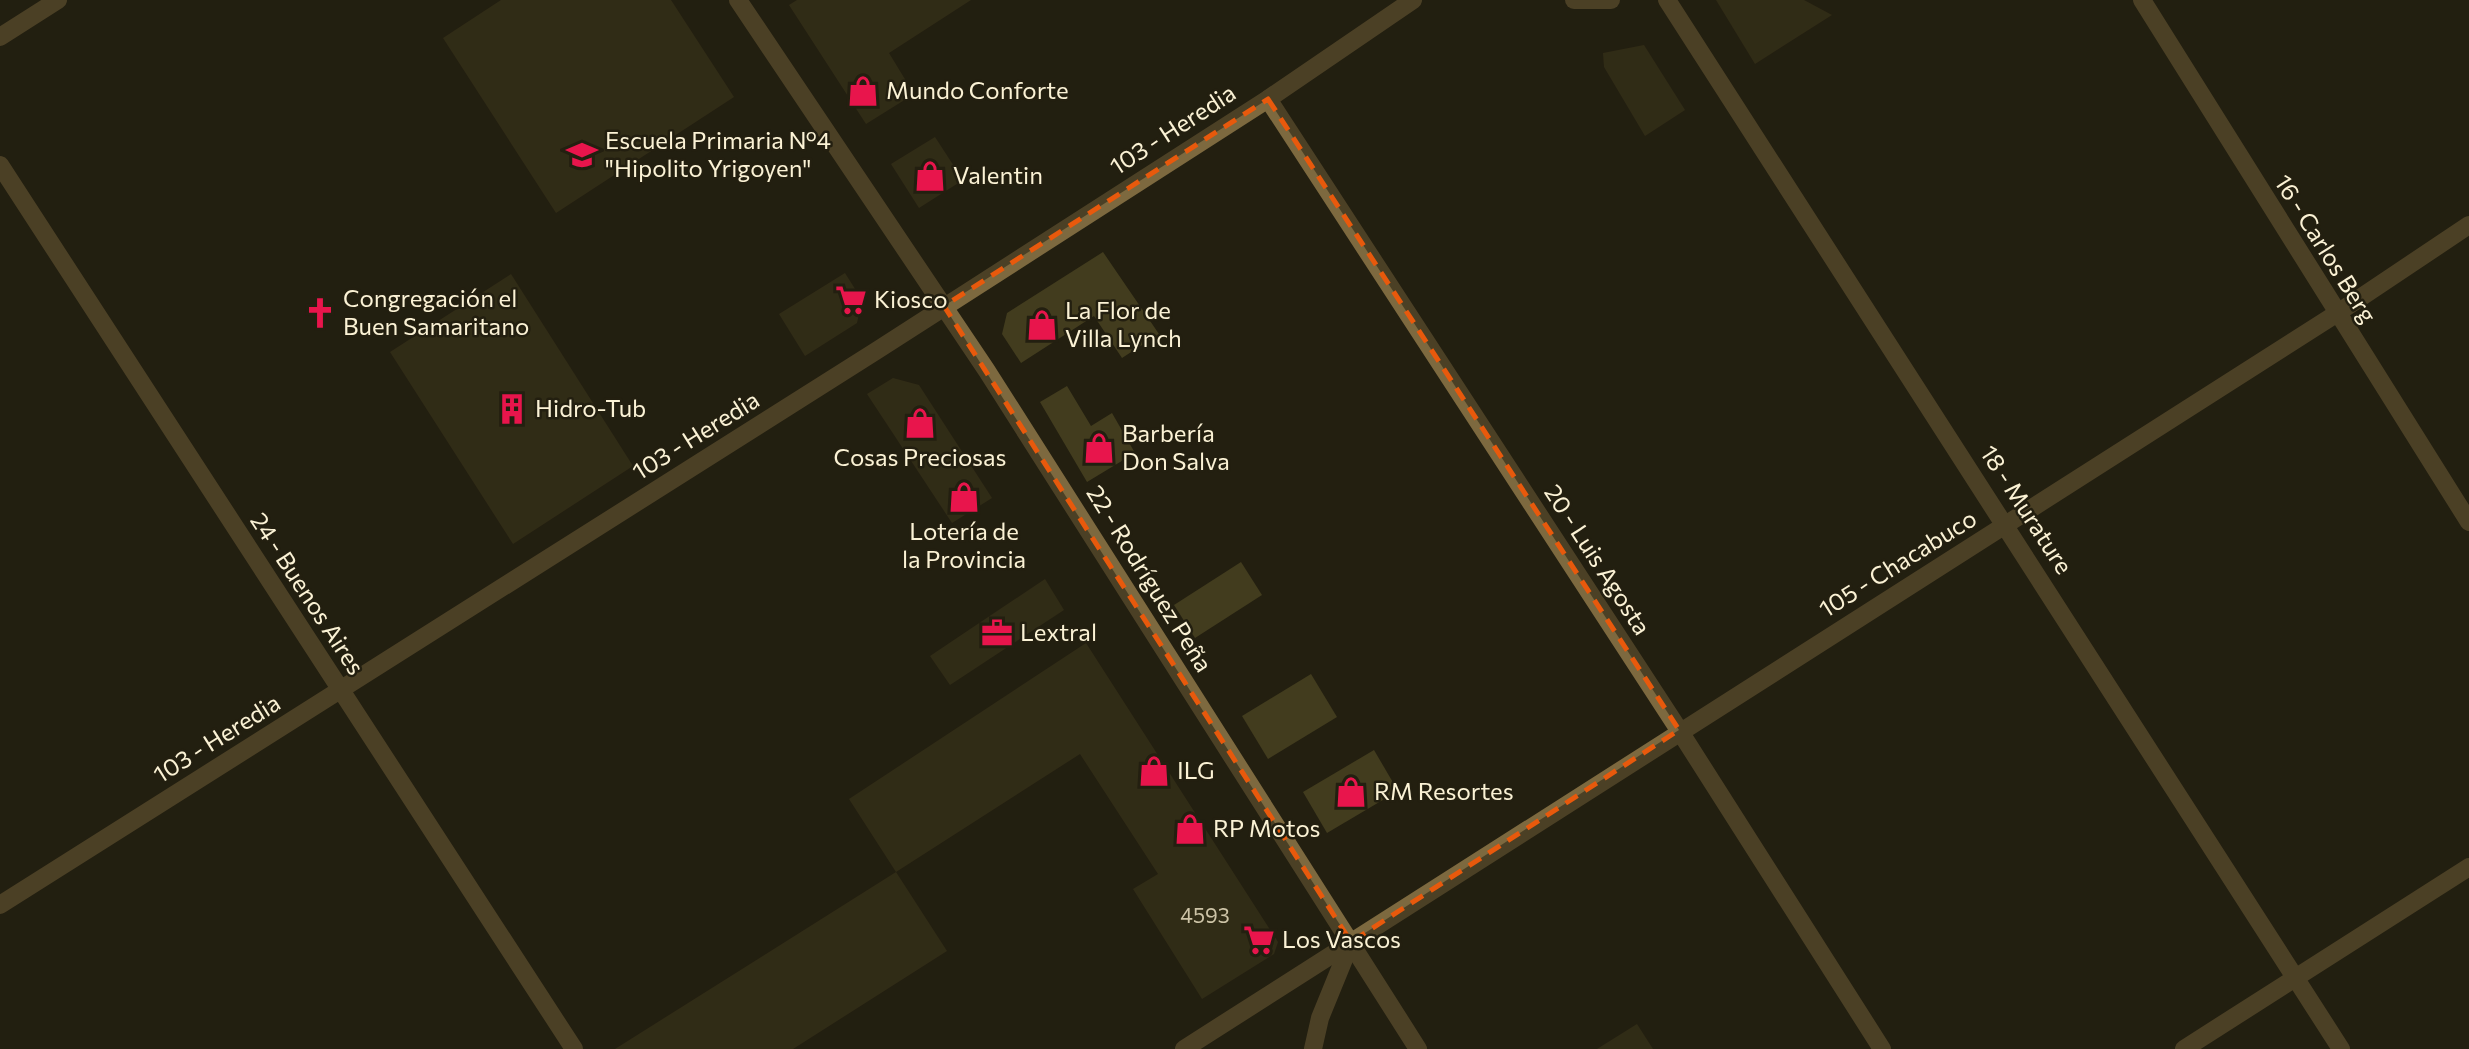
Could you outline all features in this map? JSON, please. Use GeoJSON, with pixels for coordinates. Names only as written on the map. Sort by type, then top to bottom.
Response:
{"type":"FeatureCollection","features":[{"type":"Feature","properties":{"kind":"street"},"geometry":{"type":"LineString","coordinates":[[0,37],[58,0]]}},
{"type":"Feature","properties":{"kind":"street","name":"22 - Rodríguez Peña"},"geometry":{"type":"LineString","coordinates":[[738,0],[899,244],[944,306],[1418,1049]]}},
{"type":"Feature","properties":{"kind":"street","name":"103 - Heredia"},"geometry":{"type":"LineString","coordinates":[[0,905],[341,691],[1268,99],[1413,0]]}},
{"type":"Feature","properties":{"kind":"street"},"geometry":{"type":"LineString","coordinates":[[1574,0],[1611,0]]}},
{"type":"Feature","properties":{"kind":"street","name":"18 - Murature"},"geometry":{"type":"LineString","coordinates":[[1667,0],[2007,524],[2341,1049]]}},
{"type":"Feature","properties":{"kind":"street","name":"16 - Carlos Berg"},"geometry":{"type":"LineString","coordinates":[[2142,0],[2336,314],[2469,522]]}},
{"type":"Feature","properties":{"kind":"street","name":"20 - Luis Agosta"},"geometry":{"type":"LineString","coordinates":[[1268,99],[1679,730],[1882,1049]]}},
{"type":"Feature","properties":{"kind":"street","name":"24 - Buenos Aires"},"geometry":{"type":"LineString","coordinates":[[0,165],[574,1049]]}},
{"type":"Feature","properties":{"kind":"street","name":"105 - Chacabuco"},"geometry":{"type":"LineString","coordinates":[[1184,1049],[1679,730],[2336,314],[2469,225]]}},
{"type":"Feature","properties":{"kind":"street"},"geometry":{"type":"LineString","coordinates":[[2184,1049],[2469,867]]}},
{"type":"Feature","properties":{"kind":"street"},"geometry":{"type":"LineString","coordinates":[[1313,1049],[1320,1018],[1351,942]]}},
{"type":"Feature","properties":{"kind":"highlighted area"},"geometry":{"type":"Polygon","coordinates":[[[1268,99],[1679,730],[1351,942],[944,306],[1268,99]]]}},
{"type":"Feature","properties":{"kind":"building","name":"Escuela Primaria Nº4 \"Hipolito Yrigoyen\""},"geometry":{"type":"Polygon","coordinates":[[[501,0],[671,0],[734,97],[556,213],[443,38],[501,0]]]}},
{"type":"Feature","properties":{"kind":"building"},"geometry":{"type":"Polygon","coordinates":[[[797,0],[971,0],[889,53],[914,94],[866,124],[789,5],[797,0]]]}},
{"type":"Feature","properties":{"kind":"building"},"geometry":{"type":"Polygon","coordinates":[[[1716,0],[1804,0],[1832,15],[1755,64],[1716,0]]]}},
{"type":"Feature","properties":{"kind":"building"},"geometry":{"type":"Polygon","coordinates":[[[1644,45],[1685,110],[1645,136],[1604,67],[1603,53],[1644,45]]]}},
{"type":"Feature","properties":{"kind":"building"},"geometry":{"type":"Polygon","coordinates":[[[935,137],[963,180],[919,208],[891,164],[935,137]]]}},
{"type":"Feature","properties":{"kind":"building"},"geometry":{"type":"Polygon","coordinates":[[[1103,252],[1159,334],[1122,358],[1094,316],[1021,363],[1002,334],[1007,313],[1103,252]]]}},
{"type":"Feature","properties":{"kind":"building"},"geometry":{"type":"Polygon","coordinates":[[[845,273],[862,300],[857,323],[805,356],[779,314],[845,273]]]}},
{"type":"Feature","properties":{"kind":"building","name":"Hidro-Tub"},"geometry":{"type":"Polygon","coordinates":[[[511,274],[633,466],[513,544],[390,352],[511,274]]]}},
{"type":"Feature","properties":{"kind":"building"},"geometry":{"type":"Polygon","coordinates":[[[893,378],[919,385],[992,498],[952,523],[867,394],[893,378]]]}},
{"type":"Feature","properties":{"kind":"building","name":"Barbería Don Salva"},"geometry":{"type":"Polygon","coordinates":[[[1067,386],[1091,426],[1112,413],[1135,453],[1087,482],[1040,402],[1067,386]]]}},
{"type":"Feature","properties":{"kind":"building"},"geometry":{"type":"Polygon","coordinates":[[[1241,562],[1262,595],[1195,638],[1174,605],[1241,562]]]}},
{"type":"Feature","properties":{"kind":"building","name":"Lextral"},"geometry":{"type":"Polygon","coordinates":[[[1045,579],[1064,610],[950,685],[930,656],[1045,579]]]}},
{"type":"Feature","properties":{"kind":"building"},"geometry":{"type":"Polygon","coordinates":[[[1086,643],[1278,942],[1274,954],[1202,999],[1133,889],[1158,874],[1080,754],[896,872],[849,799],[1086,643]]]}},
{"type":"Feature","properties":{"kind":"building"},"geometry":{"type":"Polygon","coordinates":[[[1311,674],[1337,717],[1268,759],[1242,716],[1311,674]]]}},
{"type":"Feature","properties":{"kind":"building","name":"RM Resortes"},"geometry":{"type":"Polygon","coordinates":[[[1374,750],[1398,791],[1327,833],[1303,792],[1374,750]]]}},
{"type":"Feature","properties":{"kind":"building"},"geometry":{"type":"Polygon","coordinates":[[[896,872],[947,951],[793,1049],[615,1049],[896,872]]]}},
{"type":"Feature","properties":{"kind":"building"},"geometry":{"type":"Polygon","coordinates":[[[1637,1024],[1653,1049],[1597,1049],[1637,1024]]]}},
{"type":"Feature","properties":{"kind":"place","name":"Mundo Conforte"},"geometry":{"type":"Point","coordinates":[863,91]}},
{"type":"Feature","properties":{"kind":"place","name":"Escuela Primaria Nº4 \"Hipolito Yrigoyen\""},"geometry":{"type":"Point","coordinates":[582,155]}},
{"type":"Feature","properties":{"kind":"place","name":"Valentin"},"geometry":{"type":"Point","coordinates":[930,176]}},
{"type":"Feature","properties":{"kind":"place","name":"Kiosco"},"geometry":{"type":"Point","coordinates":[851,300]}},
{"type":"Feature","properties":{"kind":"place","name":"Congregación el Buen Samaritano"},"geometry":{"type":"Point","coordinates":[320,313]}},
{"type":"Feature","properties":{"kind":"place","name":"La Flor de Villa Lynch"},"geometry":{"type":"Point","coordinates":[1042,325]}},
{"type":"Feature","properties":{"kind":"place","name":"Hidro-Tub"},"geometry":{"type":"Point","coordinates":[512,409]}},
{"type":"Feature","properties":{"kind":"place","name":"Cosas Preciosas"},"geometry":{"type":"Point","coordinates":[920,423]}},
{"type":"Feature","properties":{"kind":"place","name":"Barbería Don Salva"},"geometry":{"type":"Point","coordinates":[1099,448]}},
{"type":"Feature","properties":{"kind":"place","name":"Lotería de la Provincia"},"geometry":{"type":"Point","coordinates":[964,497]}},
{"type":"Feature","properties":{"kind":"place","name":"Lextral"},"geometry":{"type":"Point","coordinates":[997,633]}},
{"type":"Feature","properties":{"kind":"place","name":"ILG"},"geometry":{"type":"Point","coordinates":[1154,771]}},
{"type":"Feature","properties":{"kind":"place","name":"RM Resortes"},"geometry":{"type":"Point","coordinates":[1351,792]}},
{"type":"Feature","properties":{"kind":"place","name":"RP Motos"},"geometry":{"type":"Point","coordinates":[1190,829]}},
{"type":"Feature","properties":{"kind":"place","name":"Los Vascos"},"geometry":{"type":"Point","coordinates":[1259,940]}}]}
